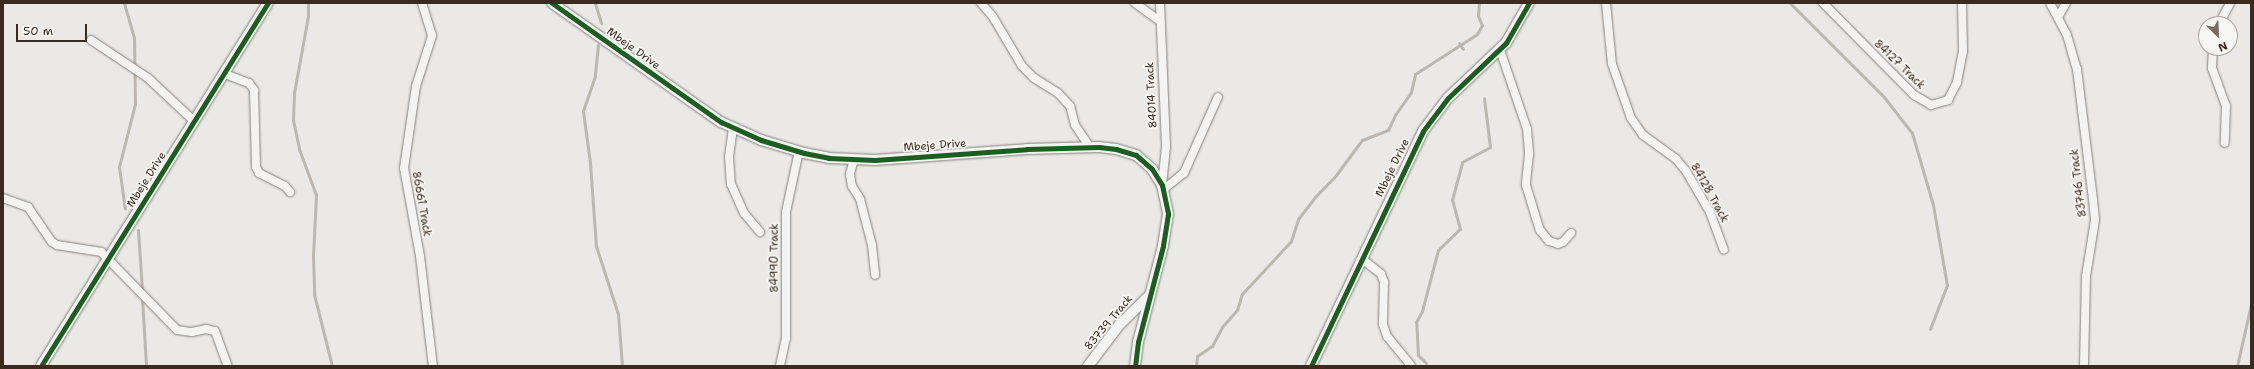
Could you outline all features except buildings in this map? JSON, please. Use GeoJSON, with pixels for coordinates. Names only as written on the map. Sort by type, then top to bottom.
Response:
{"type":"FeatureCollection","features":[{"type":"Feature","properties":{"kind":"street","name":"Mbeje Drive"},"geometry":{"type":"LineString","coordinates":[[41,366],[195,122],[268,3]]}},
{"type":"Feature","properties":{"kind":"street","name":"86661 Track"},"geometry":{"type":"LineString","coordinates":[[422,3],[432,36],[416,86],[404,168],[421,262],[433,366]]}},
{"type":"Feature","properties":{"kind":"street","name":"Mbeje Drive"},"geometry":{"type":"LineString","coordinates":[[552,3],[677,93],[734,128],[761,140],[799,151],[829,158],[854,160],[912,158],[1027,149],[1090,147],[1116,149],[1136,155],[1152,169],[1163,187],[1168,214],[1166,231],[1138,342],[1135,366]]}},
{"type":"Feature","properties":{"kind":"street"},"geometry":{"type":"LineString","coordinates":[[981,3],[993,17],[1022,66],[1034,78],[1058,93],[1070,106],[1075,125],[1090,147]]}},
{"type":"Feature","properties":{"kind":"street"},"geometry":{"type":"LineString","coordinates":[[1135,3],[1160,21]]}},
{"type":"Feature","properties":{"kind":"street","name":"84014 Track"},"geometry":{"type":"LineString","coordinates":[[1160,3],[1166,147],[1163,187]]}},
{"type":"Feature","properties":{"kind":"street","name":"Mbeje Drive"},"geometry":{"type":"LineString","coordinates":[[1311,366],[1423,131],[1448,98],[1500,50],[1516,28],[1529,3]]}},
{"type":"Feature","properties":{"kind":"street","name":"84128 Track"},"geometry":{"type":"LineString","coordinates":[[1606,3],[1612,64],[1631,118],[1643,135],[1676,159],[1686,171],[1710,212],[1724,250]]}},
{"type":"Feature","properties":{"kind":"street","name":"84127 Track"},"geometry":{"type":"LineString","coordinates":[[1823,3],[1914,95],[1931,105],[1948,100],[1957,82],[1963,51],[1962,3]]}},
{"type":"Feature","properties":{"kind":"street","name":"83746 Track"},"geometry":{"type":"LineString","coordinates":[[2050,3],[2067,35],[2077,69],[2095,220],[2086,276],[2084,366]]}},
{"type":"Feature","properties":{"kind":"street"},"geometry":{"type":"LineString","coordinates":[[2058,17],[2066,3]]}},
{"type":"Feature","properties":{"kind":"street"},"geometry":{"type":"LineString","coordinates":[[2223,16],[2230,3]]}},
{"type":"Feature","properties":{"kind":"street"},"geometry":{"type":"LineString","coordinates":[[91,40],[148,78],[195,122]]}},
{"type":"Feature","properties":{"kind":"street"},"geometry":{"type":"LineString","coordinates":[[1500,50],[1527,129],[1529,154],[1526,185],[1538,222],[1545,237],[1555,244],[1563,242],[1571,233]]}},
{"type":"Feature","properties":{"kind":"street"},"geometry":{"type":"LineString","coordinates":[[2213,56],[2212,68],[2226,106],[2225,143]]}},
{"type":"Feature","properties":{"kind":"street"},"geometry":{"type":"LineString","coordinates":[[225,74],[249,83],[254,90],[256,167],[259,173],[285,186],[290,192]]}},
{"type":"Feature","properties":{"kind":"street"},"geometry":{"type":"LineString","coordinates":[[1163,187],[1184,173],[1218,97]]}},
{"type":"Feature","properties":{"kind":"street"},"geometry":{"type":"LineString","coordinates":[[734,128],[729,157],[731,184],[744,213],[760,232]]}},
{"type":"Feature","properties":{"kind":"street","name":"84990 Track"},"geometry":{"type":"LineString","coordinates":[[780,366],[786,338],[786,212],[791,177],[799,151]]}},
{"type":"Feature","properties":{"kind":"street"},"geometry":{"type":"LineString","coordinates":[[854,160],[850,174],[851,180],[860,200],[872,245],[875,275]]}},
{"type":"Feature","properties":{"kind":"street"},"geometry":{"type":"LineString","coordinates":[[3,198],[28,207],[52,242],[58,245],[95,249],[109,258],[177,330],[192,332],[206,329],[215,331],[228,366]]}},
{"type":"Feature","properties":{"kind":"street"},"geometry":{"type":"LineString","coordinates":[[1362,259],[1381,274],[1384,282],[1382,324],[1387,336],[1411,366]]}},
{"type":"Feature","properties":{"kind":"street","name":"83739 Track"},"geometry":{"type":"LineString","coordinates":[[1088,366],[1120,324],[1149,296]]}},
{"type":"Feature","properties":{"kind":"waterway"},"geometry":{"type":"LineString","coordinates":[[124,3],[134,38],[135,104],[119,167],[125,209]]}},
{"type":"Feature","properties":{"kind":"waterway"},"geometry":{"type":"LineString","coordinates":[[308,3],[308,16],[294,93],[293,120],[299,149],[316,195],[313,257],[314,294],[332,366]]}},
{"type":"Feature","properties":{"kind":"waterway"},"geometry":{"type":"LineString","coordinates":[[595,3],[601,23]]}},
{"type":"Feature","properties":{"kind":"waterway"},"geometry":{"type":"LineString","coordinates":[[1196,366],[1197,356],[1212,346],[1222,327],[1237,310],[1242,294],[1291,241],[1298,219],[1315,197],[1336,175],[1362,140],[1388,130],[1395,115],[1411,92],[1415,74],[1477,34],[1482,25],[1478,16],[1479,3]]}},
{"type":"Feature","properties":{"kind":"waterway"},"geometry":{"type":"LineString","coordinates":[[1790,3],[1884,97],[1912,133],[1933,205],[1947,285],[1930,329]]}},
{"type":"Feature","properties":{"kind":"waterway"},"geometry":{"type":"LineString","coordinates":[[1459,43],[1463,49]]}},
{"type":"Feature","properties":{"kind":"waterway"},"geometry":{"type":"LineString","coordinates":[[598,45],[595,76],[583,111],[590,163],[596,246],[618,314],[622,366]]}},
{"type":"Feature","properties":{"kind":"waterway"},"geometry":{"type":"LineString","coordinates":[[1426,363],[1418,355],[1416,322],[1422,311],[1438,250],[1460,229],[1452,200],[1462,162],[1490,147],[1484,98]]}},
{"type":"Feature","properties":{"kind":"waterway"},"geometry":{"type":"LineString","coordinates":[[138,230],[142,290]]}},
{"type":"Feature","properties":{"kind":"waterway"},"geometry":{"type":"LineString","coordinates":[[142,298],[146,366]]}},
{"type":"Feature","properties":{"kind":"waterway"},"geometry":{"type":"LineString","coordinates":[[2237,366],[2251,304]]}},
{"type":"Feature","properties":{"kind":"cycle path"},"geometry":{"type":"LineString","coordinates":[[41,366],[268,3]]}},
{"type":"Feature","properties":{"kind":"cycle path"},"geometry":{"type":"LineString","coordinates":[[552,3],[721,122],[761,140],[804,153],[829,158],[875,160],[1027,149],[1099,147],[1116,149],[1136,155],[1152,169],[1162,185],[1168,214],[1163,246],[1138,342],[1135,366]]}},
{"type":"Feature","properties":{"kind":"cycle path"},"geometry":{"type":"LineString","coordinates":[[1311,366],[1423,131],[1448,98],[1506,43],[1529,3]]}}]}
